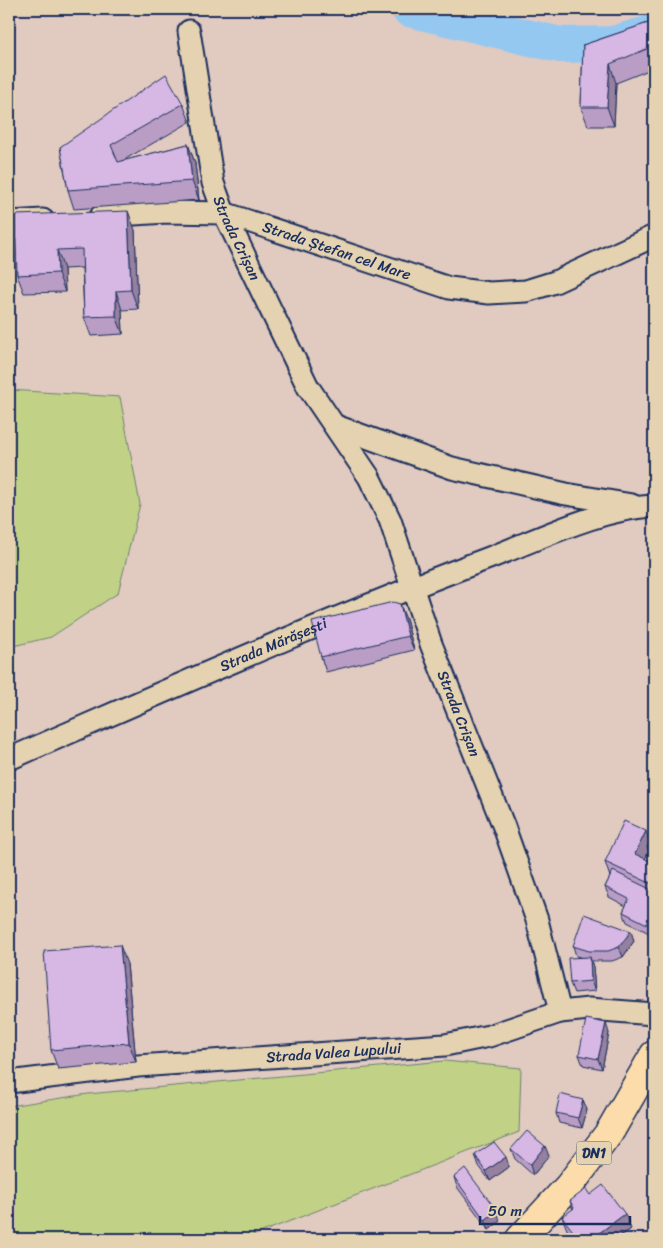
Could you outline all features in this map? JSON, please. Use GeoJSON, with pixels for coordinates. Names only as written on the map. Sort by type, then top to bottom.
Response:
{"type":"FeatureCollection","features":[{"type":"Feature","properties":{"kind":"main road","name":"DN1"},"geometry":{"type":"LineString","coordinates":[[520,1239],[570,1186],[609,1133],[654,1055]]}},
{"type":"Feature","properties":{"kind":"street","name":"Strada Crișan"},"geometry":{"type":"LineString","coordinates":[[189,31],[213,183],[224,213],[308,387],[369,477],[386,511],[431,644],[504,827],[537,920],[560,1012]]}},
{"type":"Feature","properties":{"kind":"street","name":"Strada Ștefan cel Mare"},"geometry":{"type":"LineString","coordinates":[[9,222],[167,212],[224,213],[449,288],[489,293],[526,291],[555,282],[654,236]]}},
{"type":"Feature","properties":{"kind":"street"},"geometry":{"type":"LineString","coordinates":[[336,426],[452,468],[566,494],[648,507]]}},
{"type":"Feature","properties":{"kind":"street","name":"Strada Mărășești"},"geometry":{"type":"LineString","coordinates":[[9,760],[412,586],[597,517],[648,507]]}},
{"type":"Feature","properties":{"kind":"street","name":"Strada Valea Lupului"},"geometry":{"type":"LineString","coordinates":[[9,1082],[138,1066],[445,1045],[489,1036],[560,1012],[589,1009],[654,1014]]}},
{"type":"Feature","properties":{"kind":"green space"},"geometry":{"type":"Polygon","coordinates":[[[9,390],[120,397],[140,504],[118,593],[51,637],[9,647],[9,390]]]}},
{"type":"Feature","properties":{"kind":"green space"},"geometry":{"type":"Polygon","coordinates":[[[444,1061],[521,1068],[519,1132],[244,1239],[9,1239],[9,1106],[88,1094],[444,1061]]]}},
{"type":"Feature","properties":{"kind":"building"},"geometry":{"type":"Polygon","coordinates":[[[654,21],[654,46],[610,64],[607,107],[581,107],[583,45],[654,21]]]}},
{"type":"Feature","properties":{"kind":"building"},"geometry":{"type":"Polygon","coordinates":[[[166,74],[183,104],[111,145],[118,162],[188,144],[192,181],[68,190],[60,147],[166,74]]]}},
{"type":"Feature","properties":{"kind":"building"},"geometry":{"type":"Polygon","coordinates":[[[654,84],[654,98],[648,91],[654,84]]]}},
{"type":"Feature","properties":{"kind":"building"},"geometry":{"type":"Polygon","coordinates":[[[128,211],[131,290],[116,291],[116,316],[84,317],[82,249],[57,250],[58,273],[17,275],[15,215],[128,211]]]}},
{"type":"Feature","properties":{"kind":"building"},"geometry":{"type":"Polygon","coordinates":[[[393,602],[400,604],[408,636],[321,657],[312,622],[393,602]]]}},
{"type":"Feature","properties":{"kind":"building"},"geometry":{"type":"Polygon","coordinates":[[[624,821],[646,831],[635,854],[654,863],[654,885],[605,862],[624,821]]]}},
{"type":"Feature","properties":{"kind":"building"},"geometry":{"type":"Polygon","coordinates":[[[654,834],[654,851],[647,847],[654,834]]]}},
{"type":"Feature","properties":{"kind":"building"},"geometry":{"type":"Polygon","coordinates":[[[613,871],[654,891],[654,915],[649,925],[623,912],[629,899],[605,887],[613,871]]]}},
{"type":"Feature","properties":{"kind":"building"},"geometry":{"type":"Polygon","coordinates":[[[584,914],[631,931],[619,947],[608,951],[589,951],[573,946],[584,914]]]}},
{"type":"Feature","properties":{"kind":"building"},"geometry":{"type":"Polygon","coordinates":[[[120,945],[129,1043],[51,1050],[44,951],[120,945]]]}},
{"type":"Feature","properties":{"kind":"building"},"geometry":{"type":"Polygon","coordinates":[[[590,957],[591,981],[570,983],[568,958],[590,957]]]}},
{"type":"Feature","properties":{"kind":"building"},"geometry":{"type":"Polygon","coordinates":[[[586,1019],[606,1023],[598,1059],[579,1055],[586,1019]]]}},
{"type":"Feature","properties":{"kind":"building"},"geometry":{"type":"Polygon","coordinates":[[[560,1094],[583,1100],[578,1118],[556,1113],[560,1094]]]}},
{"type":"Feature","properties":{"kind":"building"},"geometry":{"type":"Polygon","coordinates":[[[527,1131],[545,1146],[530,1165],[511,1149],[527,1131]]]}},
{"type":"Feature","properties":{"kind":"building"},"geometry":{"type":"Polygon","coordinates":[[[494,1142],[506,1157],[486,1171],[475,1155],[494,1142]]]}},
{"type":"Feature","properties":{"kind":"building"},"geometry":{"type":"Polygon","coordinates":[[[465,1168],[497,1211],[485,1220],[454,1177],[465,1168]]]}},
{"type":"Feature","properties":{"kind":"building"},"geometry":{"type":"Polygon","coordinates":[[[603,1185],[625,1214],[591,1239],[579,1239],[562,1217],[574,1208],[570,1201],[586,1189],[590,1195],[603,1185]]]}},
{"type":"Feature","properties":{"kind":"waterway"},"geometry":{"type":"LineString","coordinates":[[409,9],[560,45],[613,44],[654,32]]}}]}
